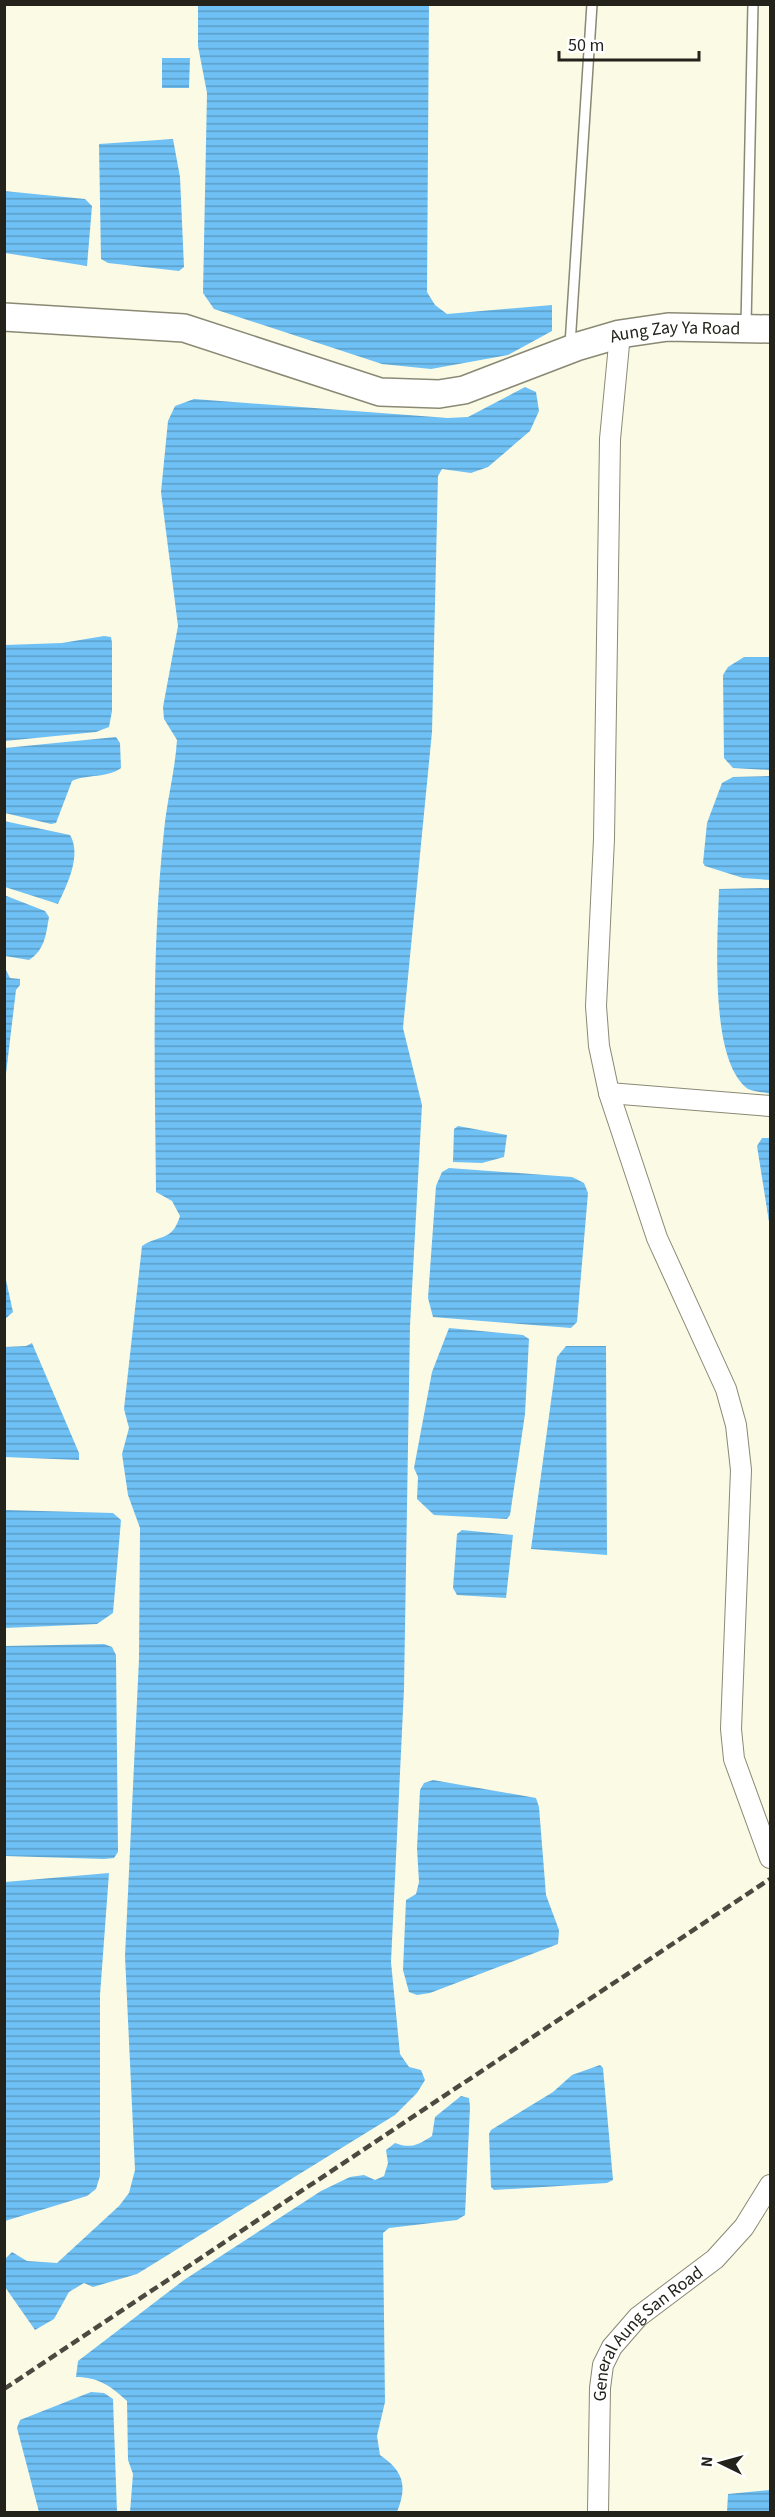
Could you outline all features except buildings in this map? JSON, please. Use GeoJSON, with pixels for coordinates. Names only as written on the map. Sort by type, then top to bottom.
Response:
{"type":"FeatureCollection","features":[{"type":"Feature","properties":{"kind":"street","name":"Aung Zay Ya Road"},"geometry":{"type":"LineString","coordinates":[[4,317],[184,328],[380,392],[409,394],[464,390],[575,348],[620,334],[668,327],[758,328]]}},
{"type":"Feature","properties":{"kind":"street"},"geometry":{"type":"LineString","coordinates":[[620,334],[610,438],[604,838],[596,1006],[599,1046],[609,1093],[657,1238],[726,1389],[736,1425],[741,1470],[731,1729],[734,1759],[767,1836],[771,1858]]}},
{"type":"Feature","properties":{"kind":"street"},"geometry":{"type":"LineString","coordinates":[[609,1093],[771,1106]]}},
{"type":"Feature","properties":{"kind":"street","name":"General Aung San Road"},"geometry":{"type":"LineString","coordinates":[[598,2512],[600,2388],[603,2365],[612,2347],[638,2317],[715,2259],[744,2227],[771,2185]]}},
{"type":"Feature","properties":{"kind":"lane"},"geometry":{"type":"LineString","coordinates":[[575,348],[592,4]]}},
{"type":"Feature","properties":{"kind":"lane"},"geometry":{"type":"LineString","coordinates":[[753,4],[758,328]]}},
{"type":"Feature","properties":{"kind":"water"},"geometry":{"type":"Polygon","coordinates":[[[198,5],[429,5],[427,292],[435,305],[447,314],[552,305],[552,331],[508,355],[431,369],[382,364],[214,309],[203,293],[207,93],[198,46],[198,5]]]}},
{"type":"Feature","properties":{"kind":"water"},"geometry":{"type":"Polygon","coordinates":[[[162,58],[190,58],[189,88],[162,88],[162,58]]]}},
{"type":"Feature","properties":{"kind":"water"},"geometry":{"type":"Polygon","coordinates":[[[173,139],[180,177],[184,267],[179,271],[108,263],[101,259],[99,144],[173,139]]]}},
{"type":"Feature","properties":{"kind":"water"},"geometry":{"type":"Polygon","coordinates":[[[4,191],[85,199],[92,206],[87,266],[5,253],[4,191]]]}},
{"type":"Feature","properties":{"kind":"water"},"geometry":{"type":"Polygon","coordinates":[[[525,387],[536,392],[539,411],[530,431],[488,467],[471,473],[442,469],[438,476],[432,732],[403,1028],[422,1105],[410,1326],[404,1689],[391,1962],[400,2054],[409,2067],[421,2070],[425,2080],[417,2093],[395,2115],[137,2274],[93,2287],[84,2283],[69,2292],[54,2319],[35,2330],[5,2287],[5,2259],[12,2252],[27,2261],[57,2263],[119,2206],[129,2193],[135,2170],[125,1956],[139,1659],[140,1528],[128,1495],[122,1454],[129,1428],[124,1409],[142,1246],[169,1234],[180,1216],[172,1201],[156,1192],[157,921],[164,831],[177,740],[164,719],[163,707],[178,626],[161,492],[168,421],[175,406],[194,399],[448,418],[468,417],[525,387]]]}},
{"type":"Feature","properties":{"kind":"water"},"geometry":{"type":"Polygon","coordinates":[[[104,636],[111,637],[112,643],[112,711],[109,727],[96,732],[5,741],[5,645],[62,643],[104,636]]]}},
{"type":"Feature","properties":{"kind":"water"},"geometry":{"type":"Polygon","coordinates":[[[744,657],[770,657],[770,770],[733,768],[724,758],[723,675],[728,667],[744,657]]]}},
{"type":"Feature","properties":{"kind":"water"},"geometry":{"type":"Polygon","coordinates":[[[116,737],[120,743],[121,768],[110,773],[72,781],[56,823],[51,824],[5,813],[5,748],[116,737]]]}},
{"type":"Feature","properties":{"kind":"water"},"geometry":{"type":"Polygon","coordinates":[[[770,776],[770,880],[743,878],[705,866],[703,863],[707,823],[722,783],[733,777],[770,776]]]}},
{"type":"Feature","properties":{"kind":"water"},"geometry":{"type":"Polygon","coordinates":[[[4,821],[70,835],[74,861],[58,904],[5,887],[4,821]]]}},
{"type":"Feature","properties":{"kind":"water"},"geometry":{"type":"Polygon","coordinates":[[[770,888],[770,1094],[748,1089],[735,1074],[726,1052],[721,1025],[717,965],[719,889],[770,888]]]}},
{"type":"Feature","properties":{"kind":"water"},"geometry":{"type":"Polygon","coordinates":[[[4,895],[45,911],[49,917],[42,946],[29,960],[5,956],[4,895]]]}},
{"type":"Feature","properties":{"kind":"water"},"geometry":{"type":"Polygon","coordinates":[[[5,968],[10,978],[20,979],[20,985],[16,990],[5,1082],[5,968]]]}},
{"type":"Feature","properties":{"kind":"water"},"geometry":{"type":"Polygon","coordinates":[[[458,1126],[507,1135],[504,1157],[482,1163],[453,1162],[454,1129],[458,1126]]]}},
{"type":"Feature","properties":{"kind":"water"},"geometry":{"type":"Polygon","coordinates":[[[762,1138],[770,1138],[770,1228],[757,1146],[762,1138]]]}},
{"type":"Feature","properties":{"kind":"water"},"geometry":{"type":"Polygon","coordinates":[[[449,1168],[572,1177],[584,1183],[588,1193],[577,1322],[571,1328],[433,1317],[428,1298],[436,1186],[442,1172],[449,1168]]]}},
{"type":"Feature","properties":{"kind":"water"},"geometry":{"type":"Polygon","coordinates":[[[4,1271],[13,1312],[5,1319],[4,1319],[4,1271]]]}},
{"type":"Feature","properties":{"kind":"water"},"geometry":{"type":"Polygon","coordinates":[[[449,1328],[523,1335],[529,1339],[525,1414],[510,1515],[507,1519],[434,1515],[417,1499],[418,1477],[414,1468],[432,1372],[449,1328]]]}},
{"type":"Feature","properties":{"kind":"water"},"geometry":{"type":"Polygon","coordinates":[[[32,1343],[79,1453],[79,1460],[5,1457],[5,1347],[26,1346],[32,1343]]]}},
{"type":"Feature","properties":{"kind":"water"},"geometry":{"type":"Polygon","coordinates":[[[566,1346],[606,1346],[607,1555],[531,1549],[557,1357],[566,1346]]]}},
{"type":"Feature","properties":{"kind":"water"},"geometry":{"type":"Polygon","coordinates":[[[5,1510],[113,1513],[121,1520],[113,1613],[97,1624],[5,1628],[5,1510]]]}},
{"type":"Feature","properties":{"kind":"water"},"geometry":{"type":"Polygon","coordinates":[[[462,1530],[513,1535],[506,1598],[457,1595],[453,1588],[457,1534],[462,1530]]]}},
{"type":"Feature","properties":{"kind":"water"},"geometry":{"type":"Polygon","coordinates":[[[104,1644],[112,1647],[116,1655],[118,1852],[114,1858],[104,1859],[5,1856],[5,1646],[104,1644]]]}},
{"type":"Feature","properties":{"kind":"water"},"geometry":{"type":"Polygon","coordinates":[[[433,1780],[536,1798],[539,1807],[546,1895],[559,1930],[558,1944],[430,1993],[417,1995],[409,1992],[403,1970],[406,1900],[416,1894],[419,1882],[417,1848],[420,1790],[424,1783],[433,1780]]]}},
{"type":"Feature","properties":{"kind":"water"},"geometry":{"type":"Polygon","coordinates":[[[109,1873],[100,1995],[100,2176],[96,2189],[87,2196],[5,2221],[5,1882],[109,1873]]]}},
{"type":"Feature","properties":{"kind":"water"},"geometry":{"type":"Polygon","coordinates":[[[600,2065],[603,2068],[613,2180],[607,2183],[494,2190],[491,2187],[489,2134],[491,2130],[553,2092],[572,2075],[600,2065]]]}},
{"type":"Feature","properties":{"kind":"water"},"geometry":{"type":"Polygon","coordinates":[[[461,2096],[469,2098],[470,2107],[465,2215],[457,2220],[389,2228],[383,2233],[385,2402],[377,2436],[380,2455],[394,2467],[403,2486],[397,2512],[130,2512],[133,2474],[128,2460],[127,2401],[104,2383],[76,2377],[78,2361],[184,2280],[321,2191],[350,2177],[364,2175],[375,2180],[384,2176],[388,2163],[386,2150],[395,2143],[406,2146],[414,2145],[432,2136],[435,2117],[461,2096]]]}},
{"type":"Feature","properties":{"kind":"water"},"geometry":{"type":"Polygon","coordinates":[[[91,2392],[104,2393],[113,2399],[117,2512],[39,2512],[17,2428],[20,2420],[91,2392]]]}},
{"type":"Feature","properties":{"kind":"water"},"geometry":{"type":"Polygon","coordinates":[[[770,2490],[770,2512],[727,2512],[728,2494],[770,2490]]]}},
{"type":"Feature","properties":{"kind":"railway"},"geometry":{"type":"LineString","coordinates":[[4,2389],[770,1879]]}}]}
